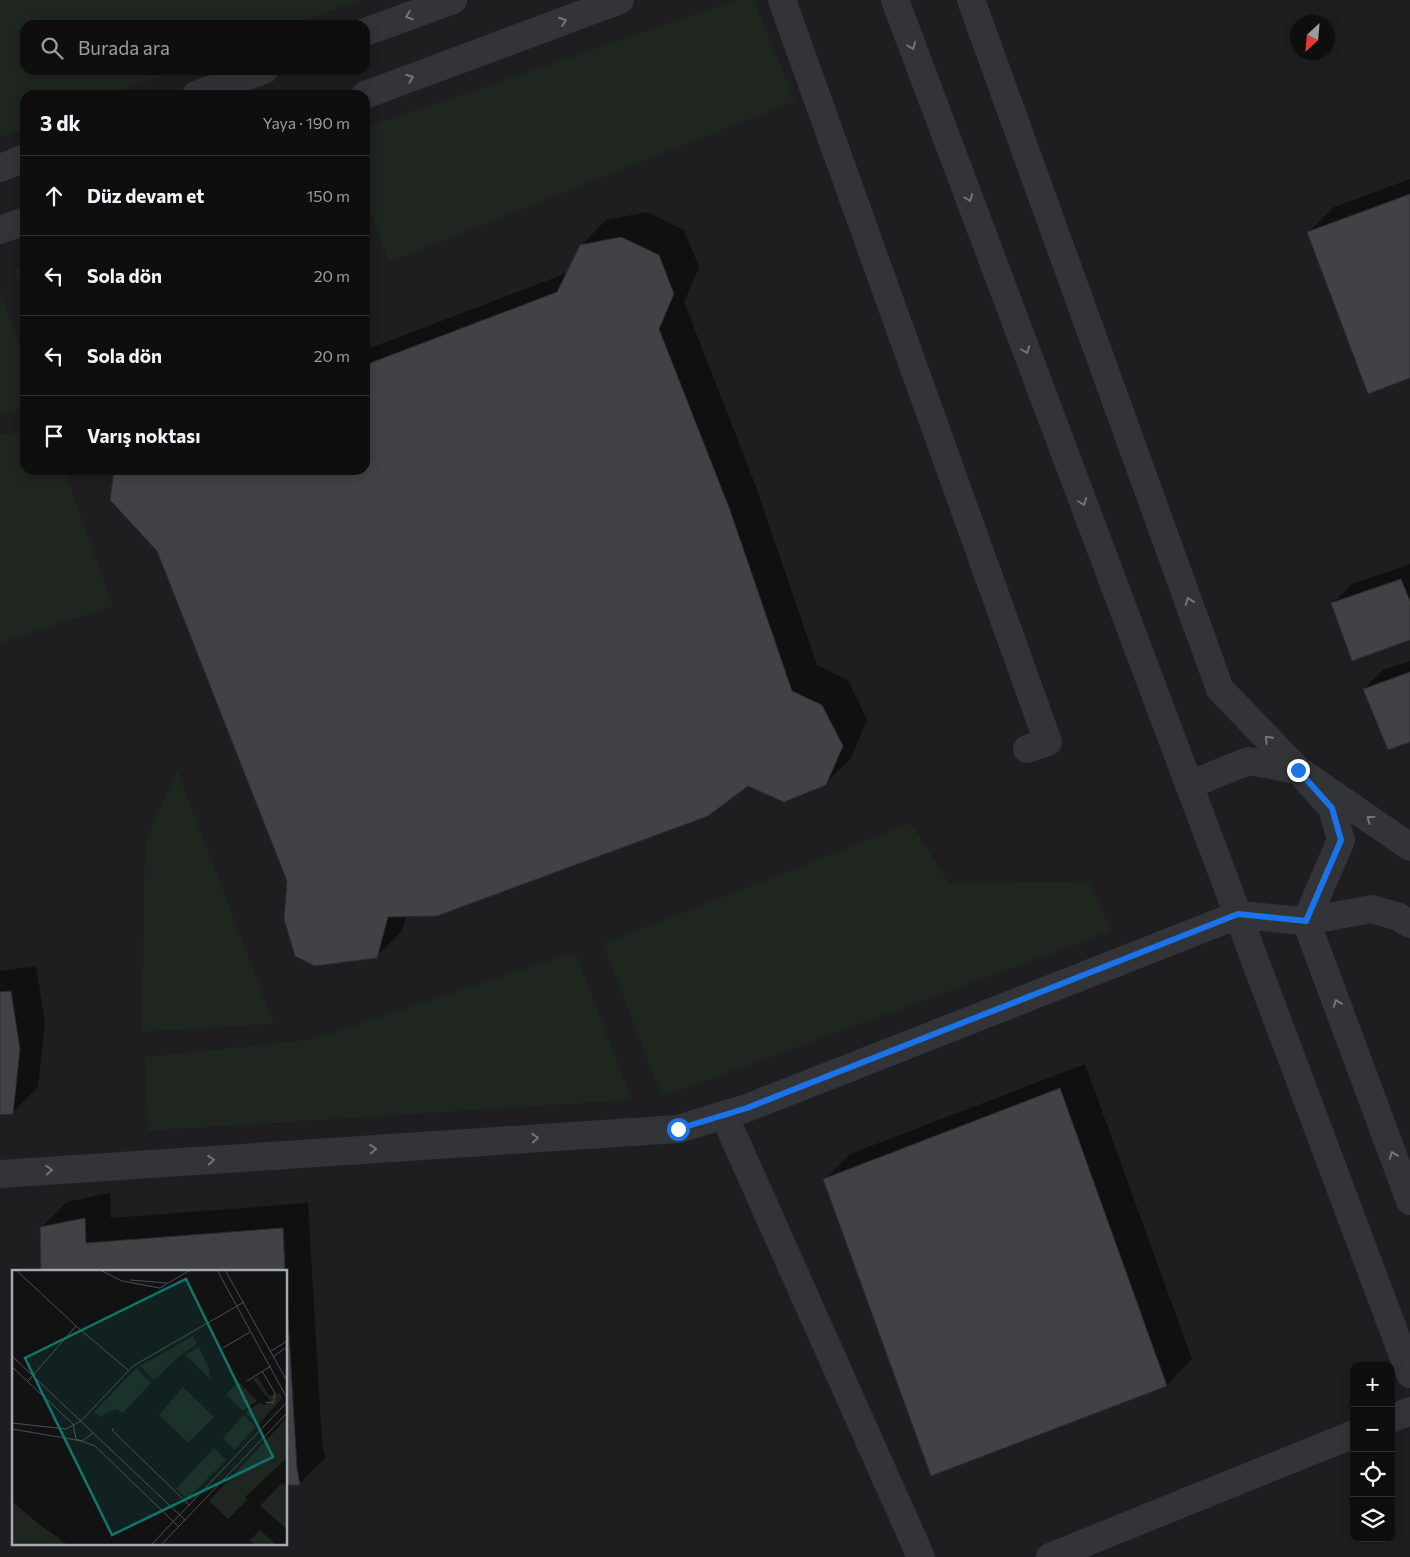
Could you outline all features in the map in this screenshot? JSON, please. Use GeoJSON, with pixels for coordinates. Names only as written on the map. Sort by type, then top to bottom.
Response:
{"type":"FeatureCollection","features":[{"type":"Feature","properties":{"kind":"street"},"geometry":{"type":"LineString","coordinates":[[370,30],[452,0]]}},
{"type":"Feature","properties":{"kind":"street"},"geometry":{"type":"LineString","coordinates":[[370,93],[620,0]]}},
{"type":"Feature","properties":{"kind":"street"},"geometry":{"type":"LineString","coordinates":[[782,0],[906,372],[1048,742],[1027,750]]}},
{"type":"Feature","properties":{"kind":"street"},"geometry":{"type":"LineString","coordinates":[[895,0],[1410,1374]]}},
{"type":"Feature","properties":{"kind":"street"},"geometry":{"type":"LineString","coordinates":[[971,0],[1220,689],[1332,808],[1341,840],[1306,921],[1410,1201]]}},
{"type":"Feature","properties":{"kind":"street"},"geometry":{"type":"LineString","coordinates":[[210,90],[250,75]]}},
{"type":"Feature","properties":{"kind":"street"},"geometry":{"type":"LineString","coordinates":[[0,168],[20,160]]}},
{"type":"Feature","properties":{"kind":"street"},"geometry":{"type":"LineString","coordinates":[[0,230],[20,223]]}},
{"type":"Feature","properties":{"kind":"street"},"geometry":{"type":"LineString","coordinates":[[1189,785],[1248,761],[1298,770],[1410,847]]}},
{"type":"Feature","properties":{"kind":"street"},"geometry":{"type":"LineString","coordinates":[[0,1174],[678,1129],[747,1108],[1238,914],[1306,921],[1372,909],[1399,918],[1410,924]]}},
{"type":"Feature","properties":{"kind":"street"},"geometry":{"type":"LineString","coordinates":[[724,1115],[921,1557]]}},
{"type":"Feature","properties":{"kind":"street"},"geometry":{"type":"LineString","coordinates":[[1395,1417],[1410,1411]]}},
{"type":"Feature","properties":{"kind":"street"},"geometry":{"type":"LineString","coordinates":[[1050,1557],[1350,1436]]}},
{"type":"Feature","properties":{"kind":"shaded area"},"geometry":{"type":"Polygon","coordinates":[[[0,0],[1410,0],[1410,1557],[0,1557],[0,0]]]}},
{"type":"Feature","properties":{"kind":"shaded area"},"geometry":{"type":"Polygon","coordinates":[[[0,0],[359,0],[307,20],[20,20],[20,75],[163,75],[124,90],[20,90],[20,130],[0,137],[0,0]]]}},
{"type":"Feature","properties":{"kind":"shaded area"},"geometry":{"type":"Polygon","coordinates":[[[737,0],[754,0],[795,101],[389,262],[370,211],[370,126],[737,0]]]}},
{"type":"Feature","properties":{"kind":"shaded area"},"geometry":{"type":"Polygon","coordinates":[[[20,268],[20,284],[15,270],[20,268]]]}},
{"type":"Feature","properties":{"kind":"shaded area"},"geometry":{"type":"Polygon","coordinates":[[[0,290],[20,346],[20,410],[0,413],[0,290]]]}},
{"type":"Feature","properties":{"kind":"shaded area"},"geometry":{"type":"Polygon","coordinates":[[[20,432],[20,475],[66,475],[113,606],[0,643],[0,435],[20,432]]]}},
{"type":"Feature","properties":{"kind":"shaded area"},"geometry":{"type":"Polygon","coordinates":[[[177,770],[274,1024],[142,1032],[145,843],[177,770]]]}},
{"type":"Feature","properties":{"kind":"shaded area"},"geometry":{"type":"Polygon","coordinates":[[[911,823],[949,884],[1088,881],[1112,931],[662,1097],[603,944],[911,823]]]}},
{"type":"Feature","properties":{"kind":"shaded area"},"geometry":{"type":"Polygon","coordinates":[[[575,952],[632,1100],[148,1131],[145,1057],[314,1039],[575,952]]]}},
{"type":"Feature","properties":{"kind":"building"},"geometry":{"type":"Polygon","coordinates":[[[1410,194],[1410,378],[1368,394],[1307,232],[1410,194]]]}},
{"type":"Feature","properties":{"kind":"building"},"geometry":{"type":"Polygon","coordinates":[[[621,237],[659,255],[674,294],[659,329],[730,510],[792,691],[822,705],[843,746],[826,785],[784,802],[748,786],[708,816],[437,916],[388,917],[377,958],[315,966],[295,956],[284,919],[287,881],[157,551],[110,500],[113,475],[370,475],[370,363],[557,292],[580,245],[621,237]]]}},
{"type":"Feature","properties":{"kind":"building"},"geometry":{"type":"Polygon","coordinates":[[[1401,579],[1410,601],[1410,640],[1352,661],[1331,603],[1401,579]]]}},
{"type":"Feature","properties":{"kind":"building"},"geometry":{"type":"Polygon","coordinates":[[[1410,672],[1410,742],[1388,750],[1363,689],[1410,672]]]}},
{"type":"Feature","properties":{"kind":"building"},"geometry":{"type":"Polygon","coordinates":[[[11,991],[20,1049],[13,1114],[0,1115],[0,992],[11,991]]]}},
{"type":"Feature","properties":{"kind":"building"},"geometry":{"type":"Polygon","coordinates":[[[1060,1088],[1167,1386],[931,1476],[823,1179],[1060,1088]]]}},
{"type":"Feature","properties":{"kind":"building"},"geometry":{"type":"Polygon","coordinates":[[[85,1218],[86,1243],[283,1228],[285,1270],[41,1270],[40,1227],[85,1218]]]}},
{"type":"Feature","properties":{"kind":"building"},"geometry":{"type":"Polygon","coordinates":[[[288,1317],[297,1468],[300,1485],[288,1485],[288,1317]]]}},
{"type":"Feature","properties":{"kind":"route"},"geometry":{"type":"LineString","coordinates":[[678,1129],[747,1108],[1238,914],[1306,921],[1341,840],[1332,808],[1298,770]]}}]}
